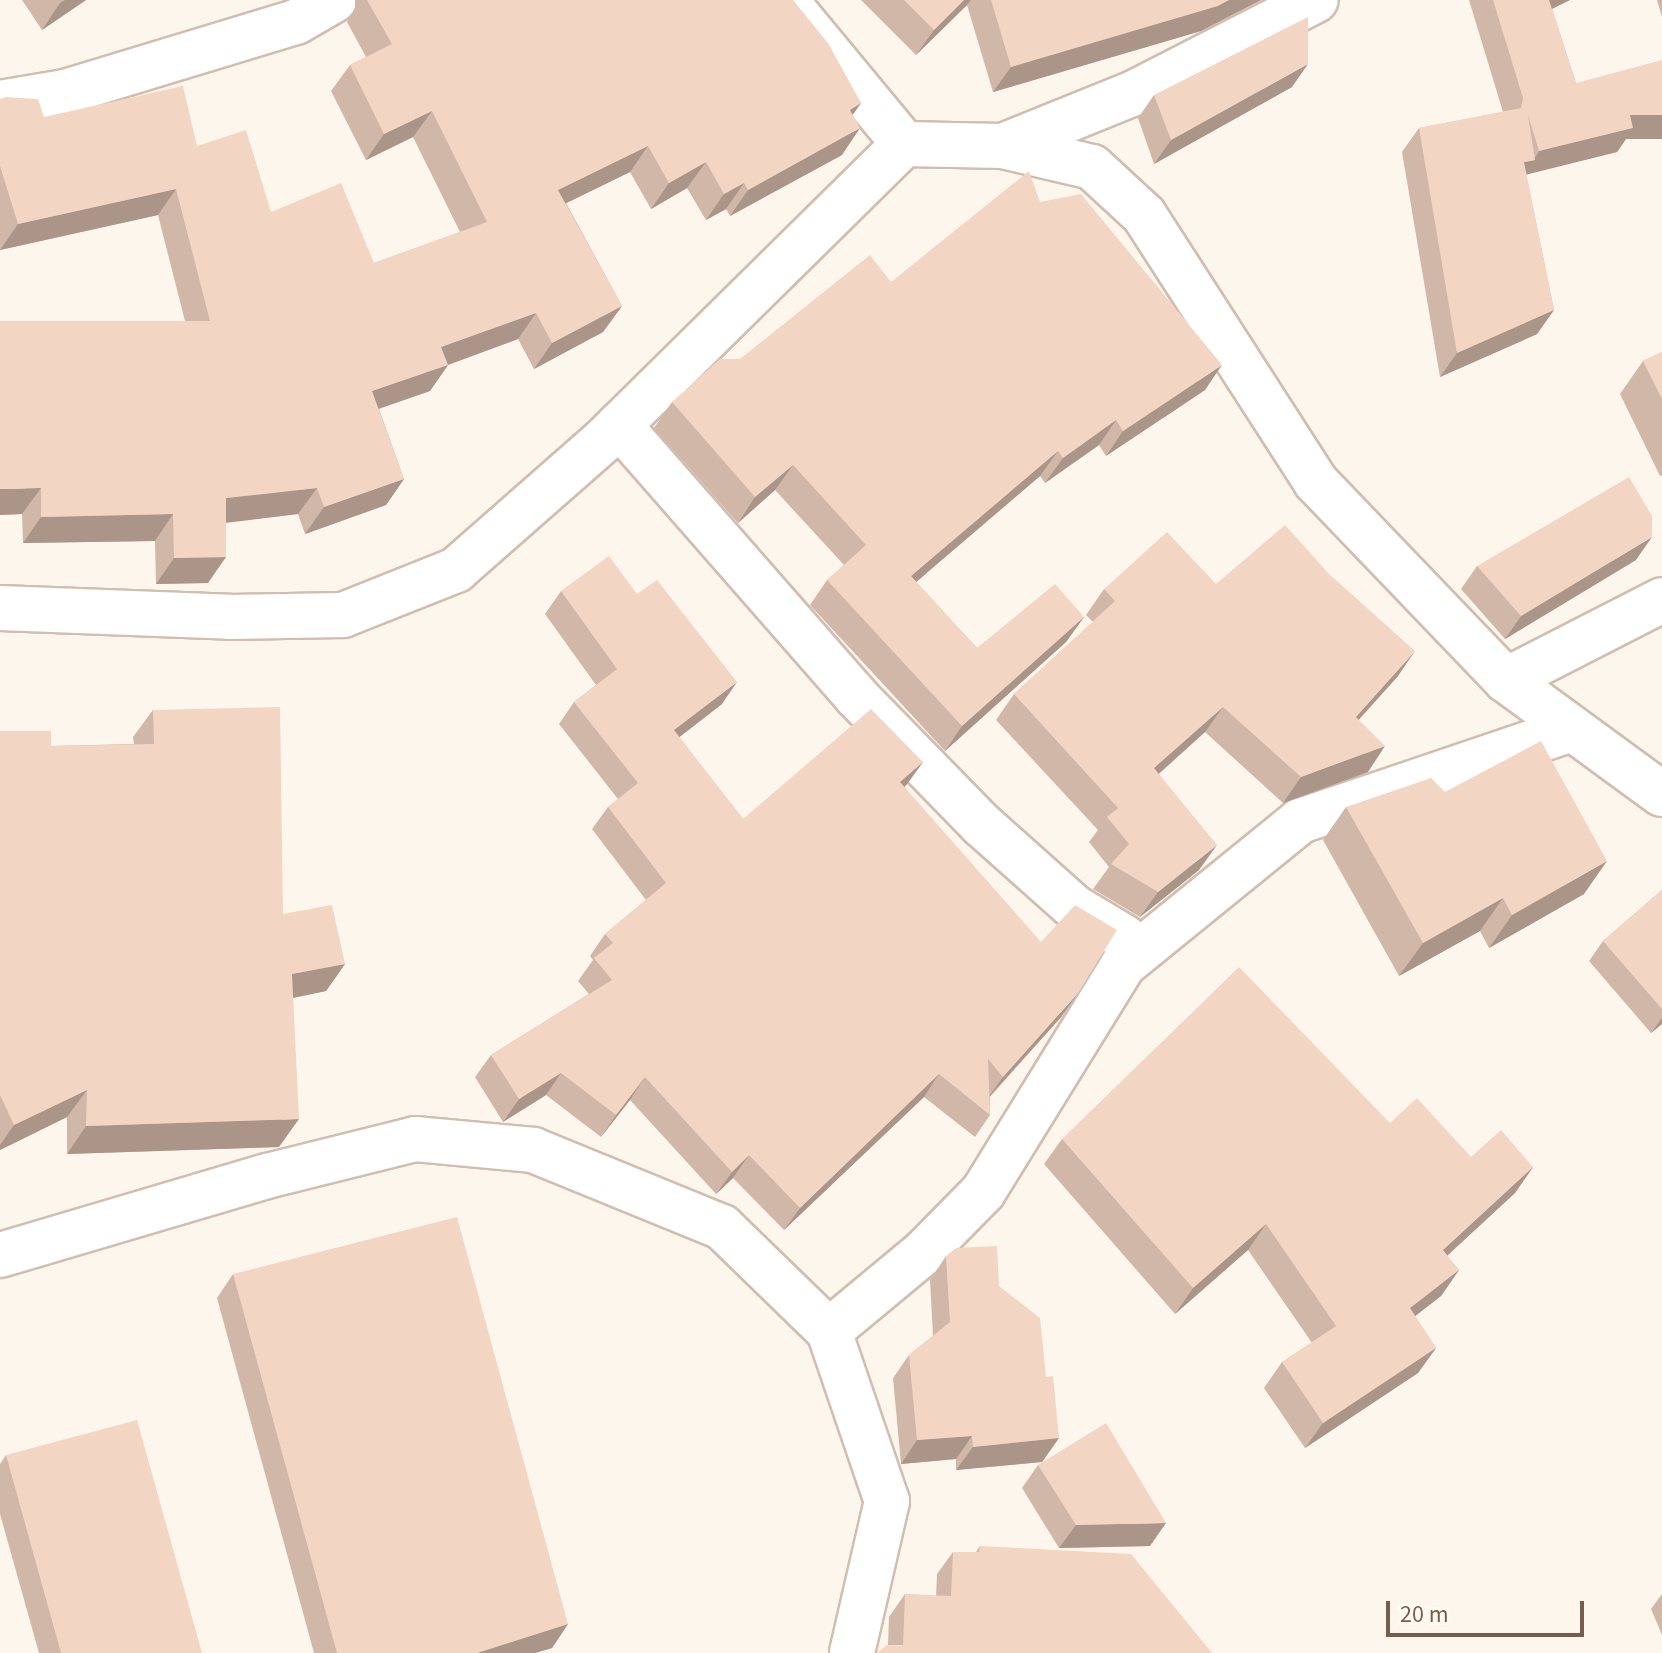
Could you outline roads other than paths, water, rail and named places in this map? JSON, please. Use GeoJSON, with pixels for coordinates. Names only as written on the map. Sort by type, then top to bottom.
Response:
{"type":"FeatureCollection","features":[{"type":"Feature","properties":{"kind":"street"},"geometry":{"type":"LineString","coordinates":[[0,103],[65,92],[296,22],[334,0]]}},
{"type":"Feature","properties":{"kind":"street"},"geometry":{"type":"LineString","coordinates":[[785,0],[904,144]]}},
{"type":"Feature","properties":{"kind":"street"},"geometry":{"type":"LineString","coordinates":[[1003,146],[1134,93],[1316,0]]}},
{"type":"Feature","properties":{"kind":"street"},"geometry":{"type":"LineString","coordinates":[[0,608],[230,617],[343,615],[456,570],[619,425],[904,144],[1003,146],[1092,167],[1144,215],[1316,482],[1506,680],[1569,730],[1662,794]]}},
{"type":"Feature","properties":{"kind":"street"},"geometry":{"type":"LineString","coordinates":[[619,425],[856,696],[982,825],[1074,907],[1144,949]]}},
{"type":"Feature","properties":{"kind":"street"},"geometry":{"type":"LineString","coordinates":[[1506,680],[1662,600]]}},
{"type":"Feature","properties":{"kind":"street"},"geometry":{"type":"LineString","coordinates":[[829,1331],[924,1252],[983,1192],[1123,965],[1300,821],[1569,730]]}},
{"type":"Feature","properties":{"kind":"street"},"geometry":{"type":"LineString","coordinates":[[9,1246],[415,1139],[533,1150],[722,1227],[829,1331],[887,1501],[852,1653]]}}]}
